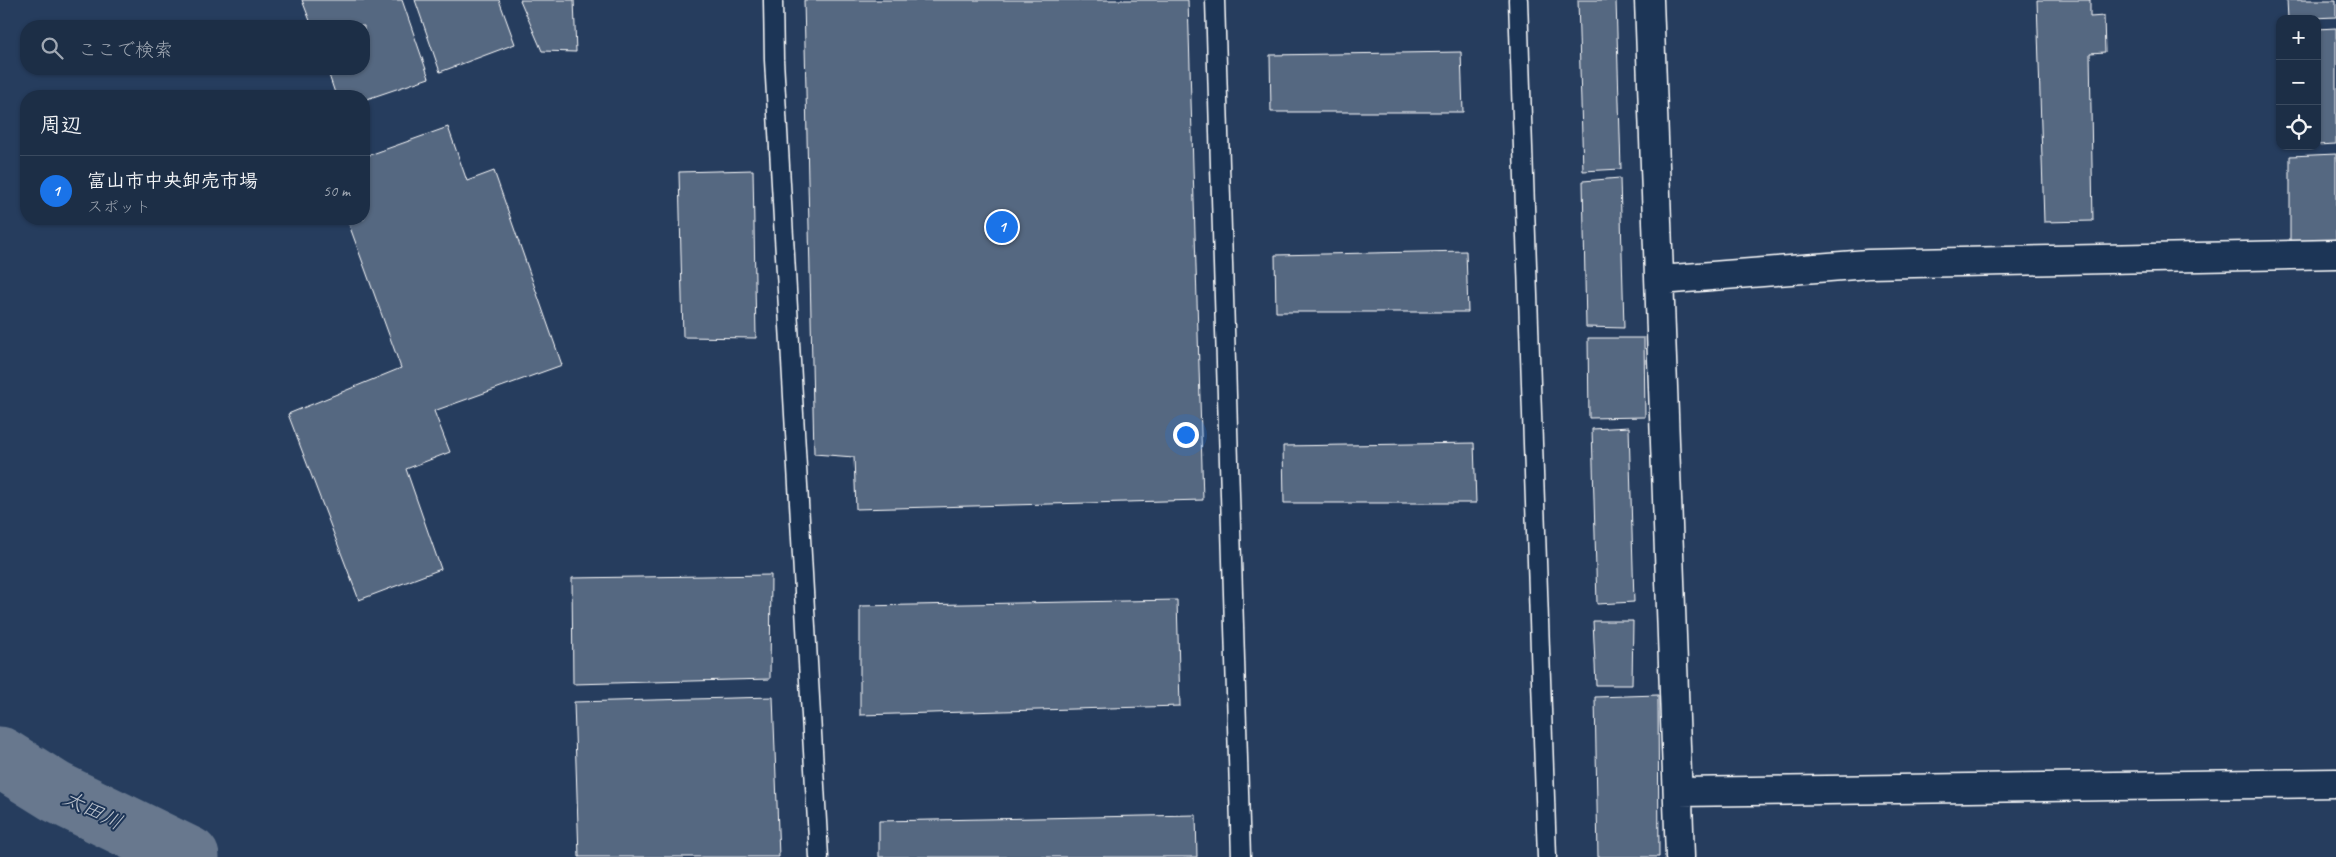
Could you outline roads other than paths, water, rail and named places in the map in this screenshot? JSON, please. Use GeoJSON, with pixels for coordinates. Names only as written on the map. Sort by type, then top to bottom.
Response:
{"type":"FeatureCollection","features":[{"type":"Feature","properties":{"kind":"street"},"geometry":{"type":"LineString","coordinates":[[1649,0],[1680,857]]}},
{"type":"Feature","properties":{"kind":"street"},"geometry":{"type":"LineString","coordinates":[[1660,280],[1868,264],[2336,254]]}},
{"type":"Feature","properties":{"kind":"street"},"geometry":{"type":"LineString","coordinates":[[1679,792],[2336,782]]}},
{"type":"Feature","properties":{"kind":"lane"},"geometry":{"type":"LineString","coordinates":[[773,0],[775,70],[819,857]]}},
{"type":"Feature","properties":{"kind":"lane"},"geometry":{"type":"LineString","coordinates":[[1215,0],[1241,857]]}},
{"type":"Feature","properties":{"kind":"lane"},"geometry":{"type":"LineString","coordinates":[[1518,0],[1548,857]]}},
{"type":"Feature","properties":{"kind":"waterway","name":"太田川"},"geometry":{"type":"LineString","coordinates":[[0,757],[56,792],[189,857]]}},
{"type":"Feature","properties":{"kind":"place","name":"富山市中央卸売市場"},"geometry":{"type":"Point","coordinates":[1002,227]}}]}
